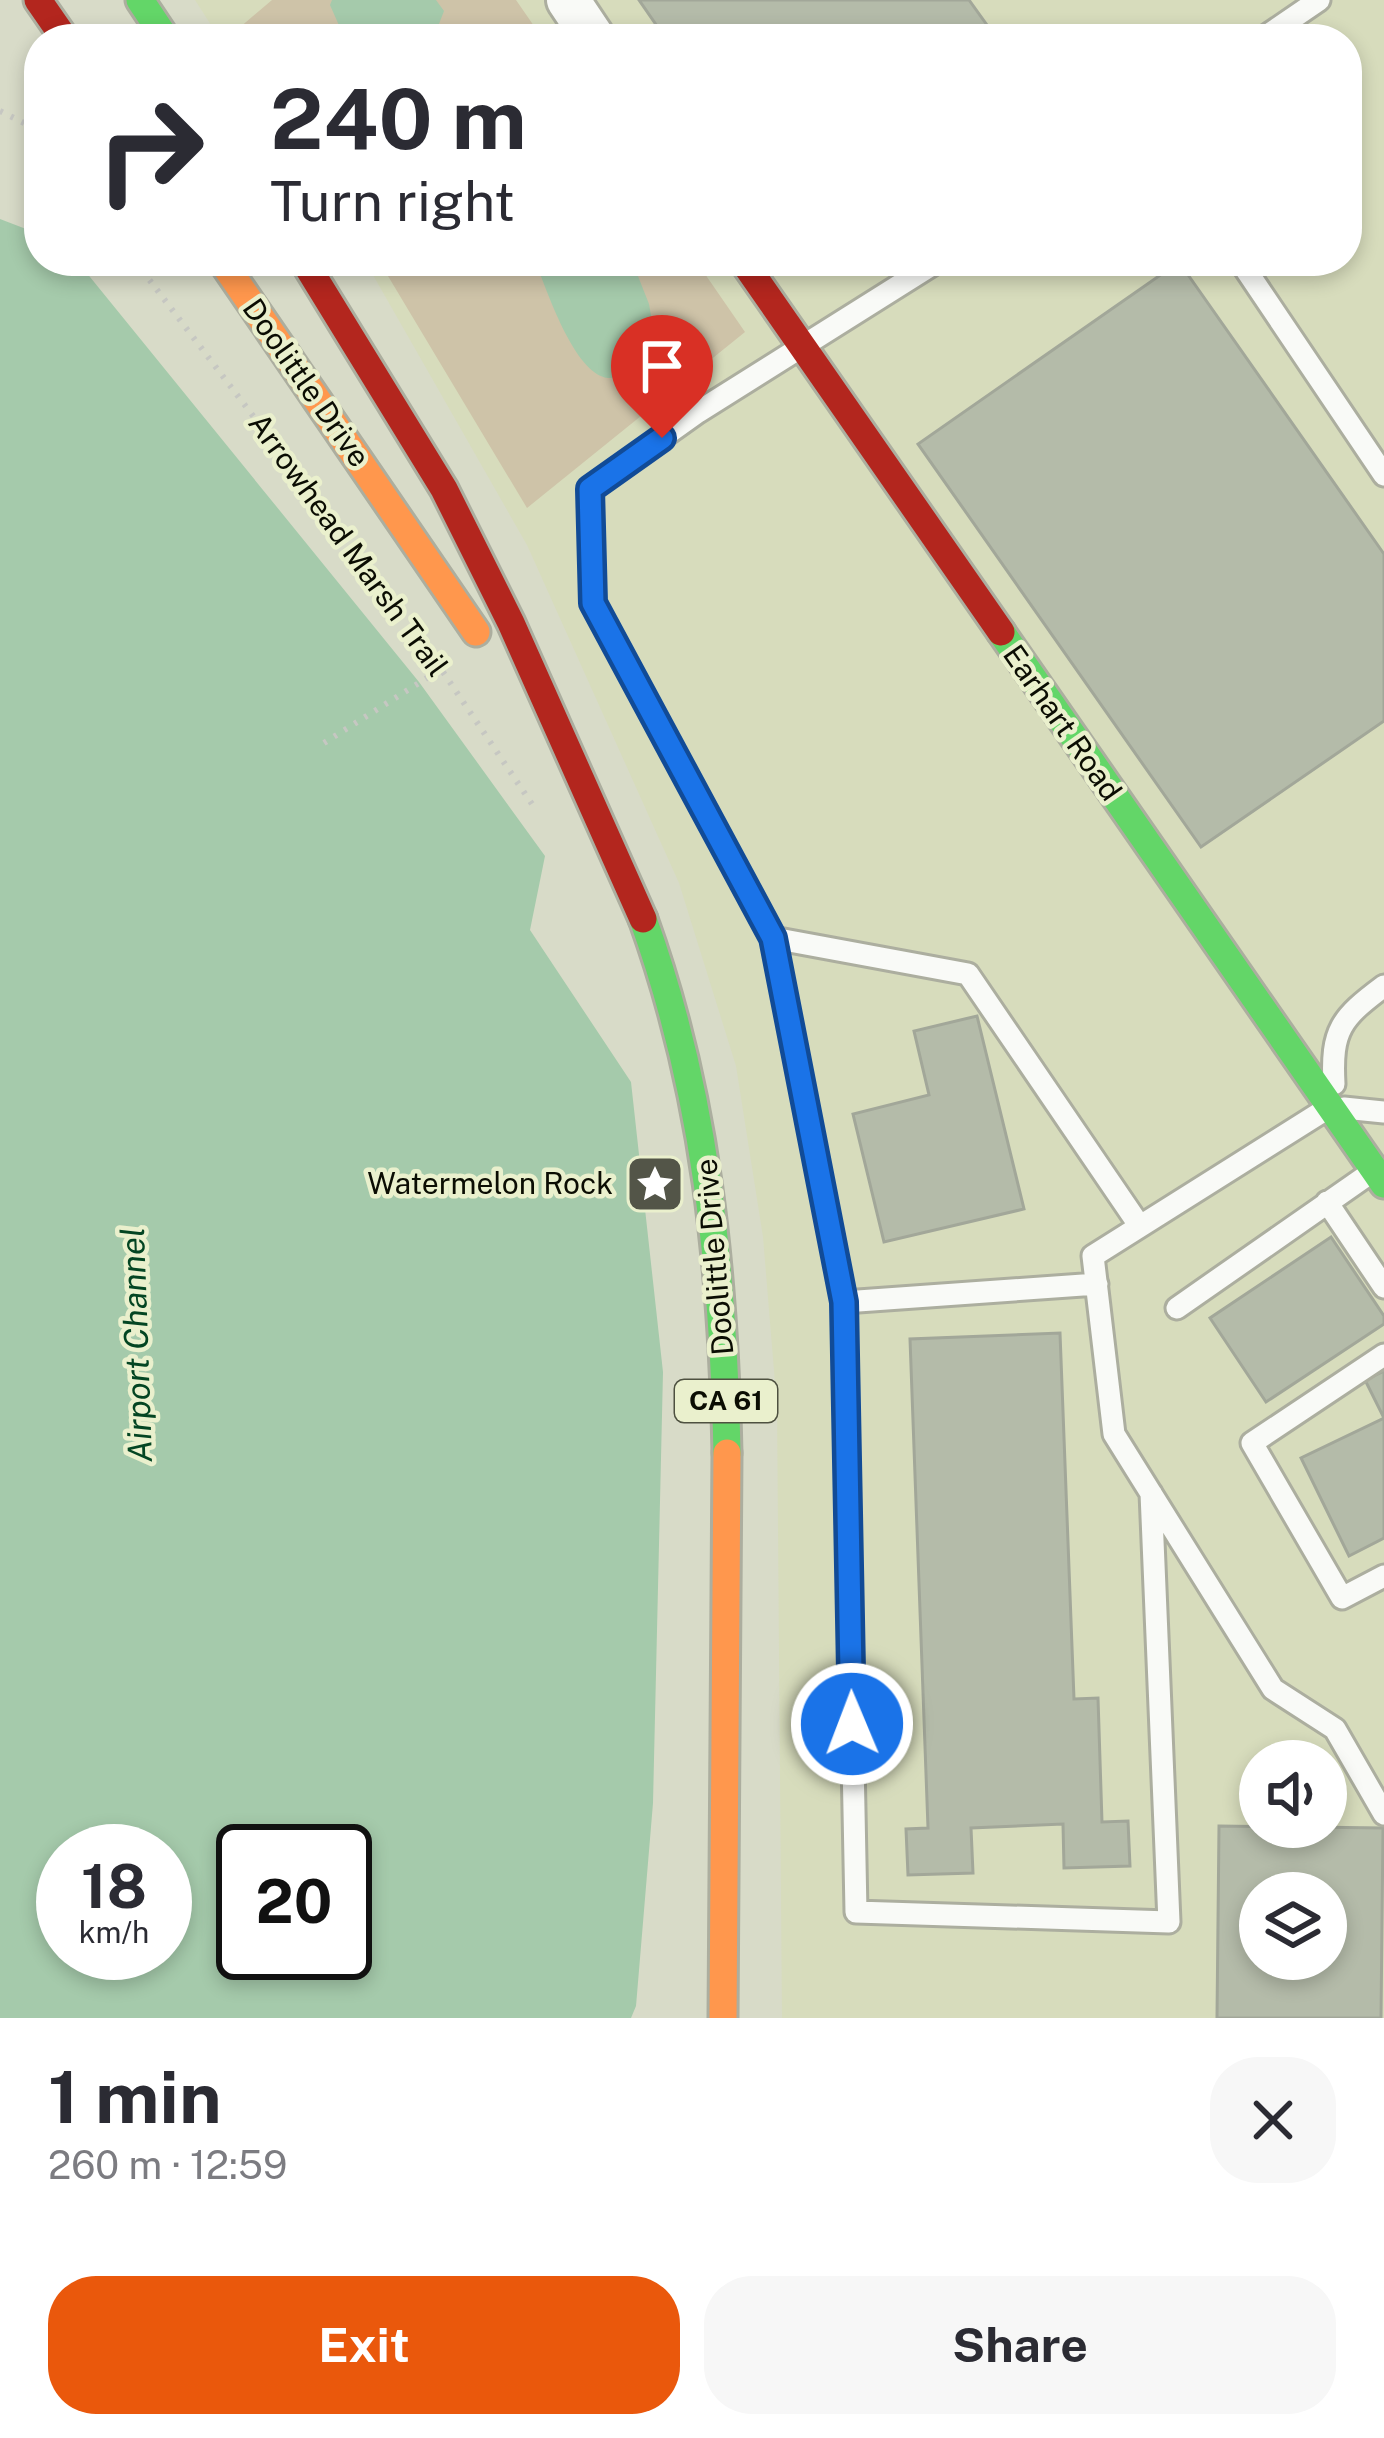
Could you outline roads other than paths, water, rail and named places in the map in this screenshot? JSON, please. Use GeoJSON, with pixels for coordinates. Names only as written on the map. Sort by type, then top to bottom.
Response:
{"type":"FeatureCollection","features":[{"type":"Feature","properties":{"kind":"main road","name":"Doolittle Drive"},"geometry":{"type":"LineString","coordinates":[[232,276],[592,804]]}},
{"type":"Feature","properties":{"kind":"main road","name":"Doolittle Drive"},"geometry":{"type":"LineString","coordinates":[[313,276],[444,489],[644,921],[677,1017],[702,1126],[717,1231],[725,1363],[729,1583],[723,2018]]}},
{"type":"Feature","properties":{"kind":"main road","name":"Earhart Road"},"geometry":{"type":"LineString","coordinates":[[753,276],[1379,1177]]}},
{"type":"Feature","properties":{"kind":"lane"},"geometry":{"type":"LineString","coordinates":[[1284,24],[1319,0]]}},
{"type":"Feature","properties":{"kind":"lane"},"geometry":{"type":"LineString","coordinates":[[915,276],[698,412],[590,489],[593,603],[773,938],[844,1302],[856,1912],[1168,1922],[1151,1492]]}},
{"type":"Feature","properties":{"kind":"lane"},"geometry":{"type":"LineString","coordinates":[[1250,276],[1384,475]]}},
{"type":"Feature","properties":{"kind":"lane"},"geometry":{"type":"LineString","coordinates":[[773,938],[968,974],[1139,1225]]}},
{"type":"Feature","properties":{"kind":"lane"},"geometry":{"type":"LineString","coordinates":[[1330,1107],[1336,1030],[1355,1007],[1384,986]]}},
{"type":"Feature","properties":{"kind":"lane"},"geometry":{"type":"LineString","coordinates":[[1384,1112],[1330,1107],[1093,1256],[1114,1434],[1274,1689],[1335,1729],[1384,1814]]}},
{"type":"Feature","properties":{"kind":"lane"},"geometry":{"type":"LineString","coordinates":[[1177,1308],[1327,1202],[1379,1177]]}},
{"type":"Feature","properties":{"kind":"lane"},"geometry":{"type":"LineString","coordinates":[[1327,1202],[1384,1287]]}},
{"type":"Feature","properties":{"kind":"lane"},"geometry":{"type":"LineString","coordinates":[[844,1302],[1097,1284]]}},
{"type":"Feature","properties":{"kind":"lane"},"geometry":{"type":"LineString","coordinates":[[1384,1355],[1252,1443],[1342,1598],[1384,1576]]}},
{"type":"Feature","properties":{"kind":"water"},"geometry":{"type":"Polygon","coordinates":[[[332,0],[436,0],[444,11],[439,24],[338,24],[332,0]]]}},
{"type":"Feature","properties":{"kind":"water","name":"Airport Channel"},"geometry":{"type":"Polygon","coordinates":[[[0,219],[24,228],[24,276],[89,276],[419,682],[545,856],[530,930],[631,1082],[663,1372],[653,1803],[636,2006],[631,2018],[0,2018],[0,219]]]}},
{"type":"Feature","properties":{"kind":"water"},"geometry":{"type":"Polygon","coordinates":[[[541,276],[638,276],[649,304],[657,350],[645,369],[608,378],[584,362],[563,329],[541,276]]]}},
{"type":"Feature","properties":{"kind":"place","name":"Watermelon Rock"},"geometry":{"type":"Point","coordinates":[655,1184]}}]}
